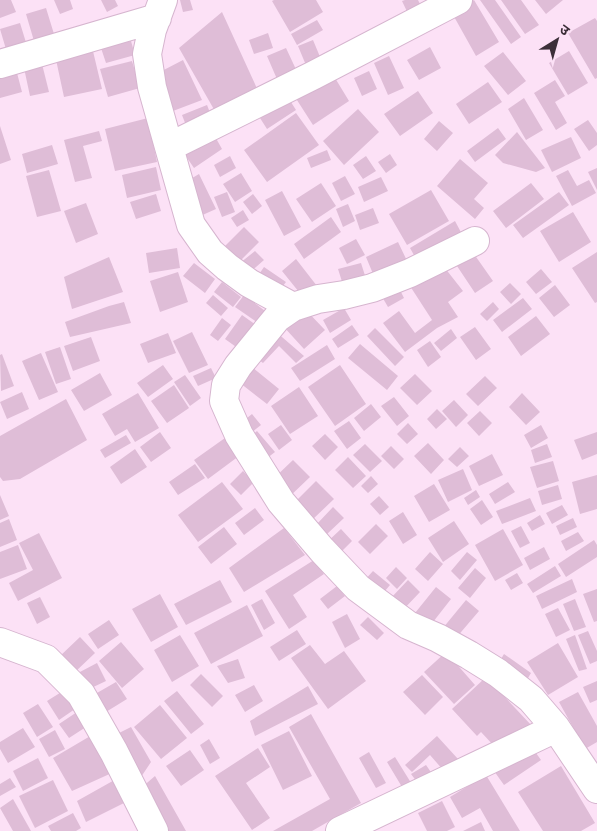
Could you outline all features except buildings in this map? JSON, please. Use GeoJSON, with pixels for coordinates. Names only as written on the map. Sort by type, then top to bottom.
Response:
{"type":"FeatureCollection","features":[{"type":"Feature","properties":{"kind":"street"},"geometry":{"type":"LineString","coordinates":[[169,147],[314,75],[458,0]]}},
{"type":"Feature","properties":{"kind":"street"},"geometry":{"type":"LineString","coordinates":[[160,9],[152,30],[148,54],[152,87],[191,225],[210,252],[250,283],[293,307]]}},
{"type":"Feature","properties":{"kind":"street"},"geometry":{"type":"LineString","coordinates":[[0,64],[160,9]]}},
{"type":"Feature","properties":{"kind":"street"},"geometry":{"type":"LineString","coordinates":[[475,241],[410,273],[372,288],[344,295],[318,298],[293,307],[277,318],[238,366],[226,385],[224,400],[239,435],[281,502],[358,588],[408,625],[446,643],[498,673],[531,700],[556,728],[597,789]]}},
{"type":"Feature","properties":{"kind":"street"},"geometry":{"type":"LineString","coordinates":[[0,642],[46,659],[81,694],[114,752],[154,831]]}},
{"type":"Feature","properties":{"kind":"street"},"geometry":{"type":"LineString","coordinates":[[340,831],[556,728]]}}]}
